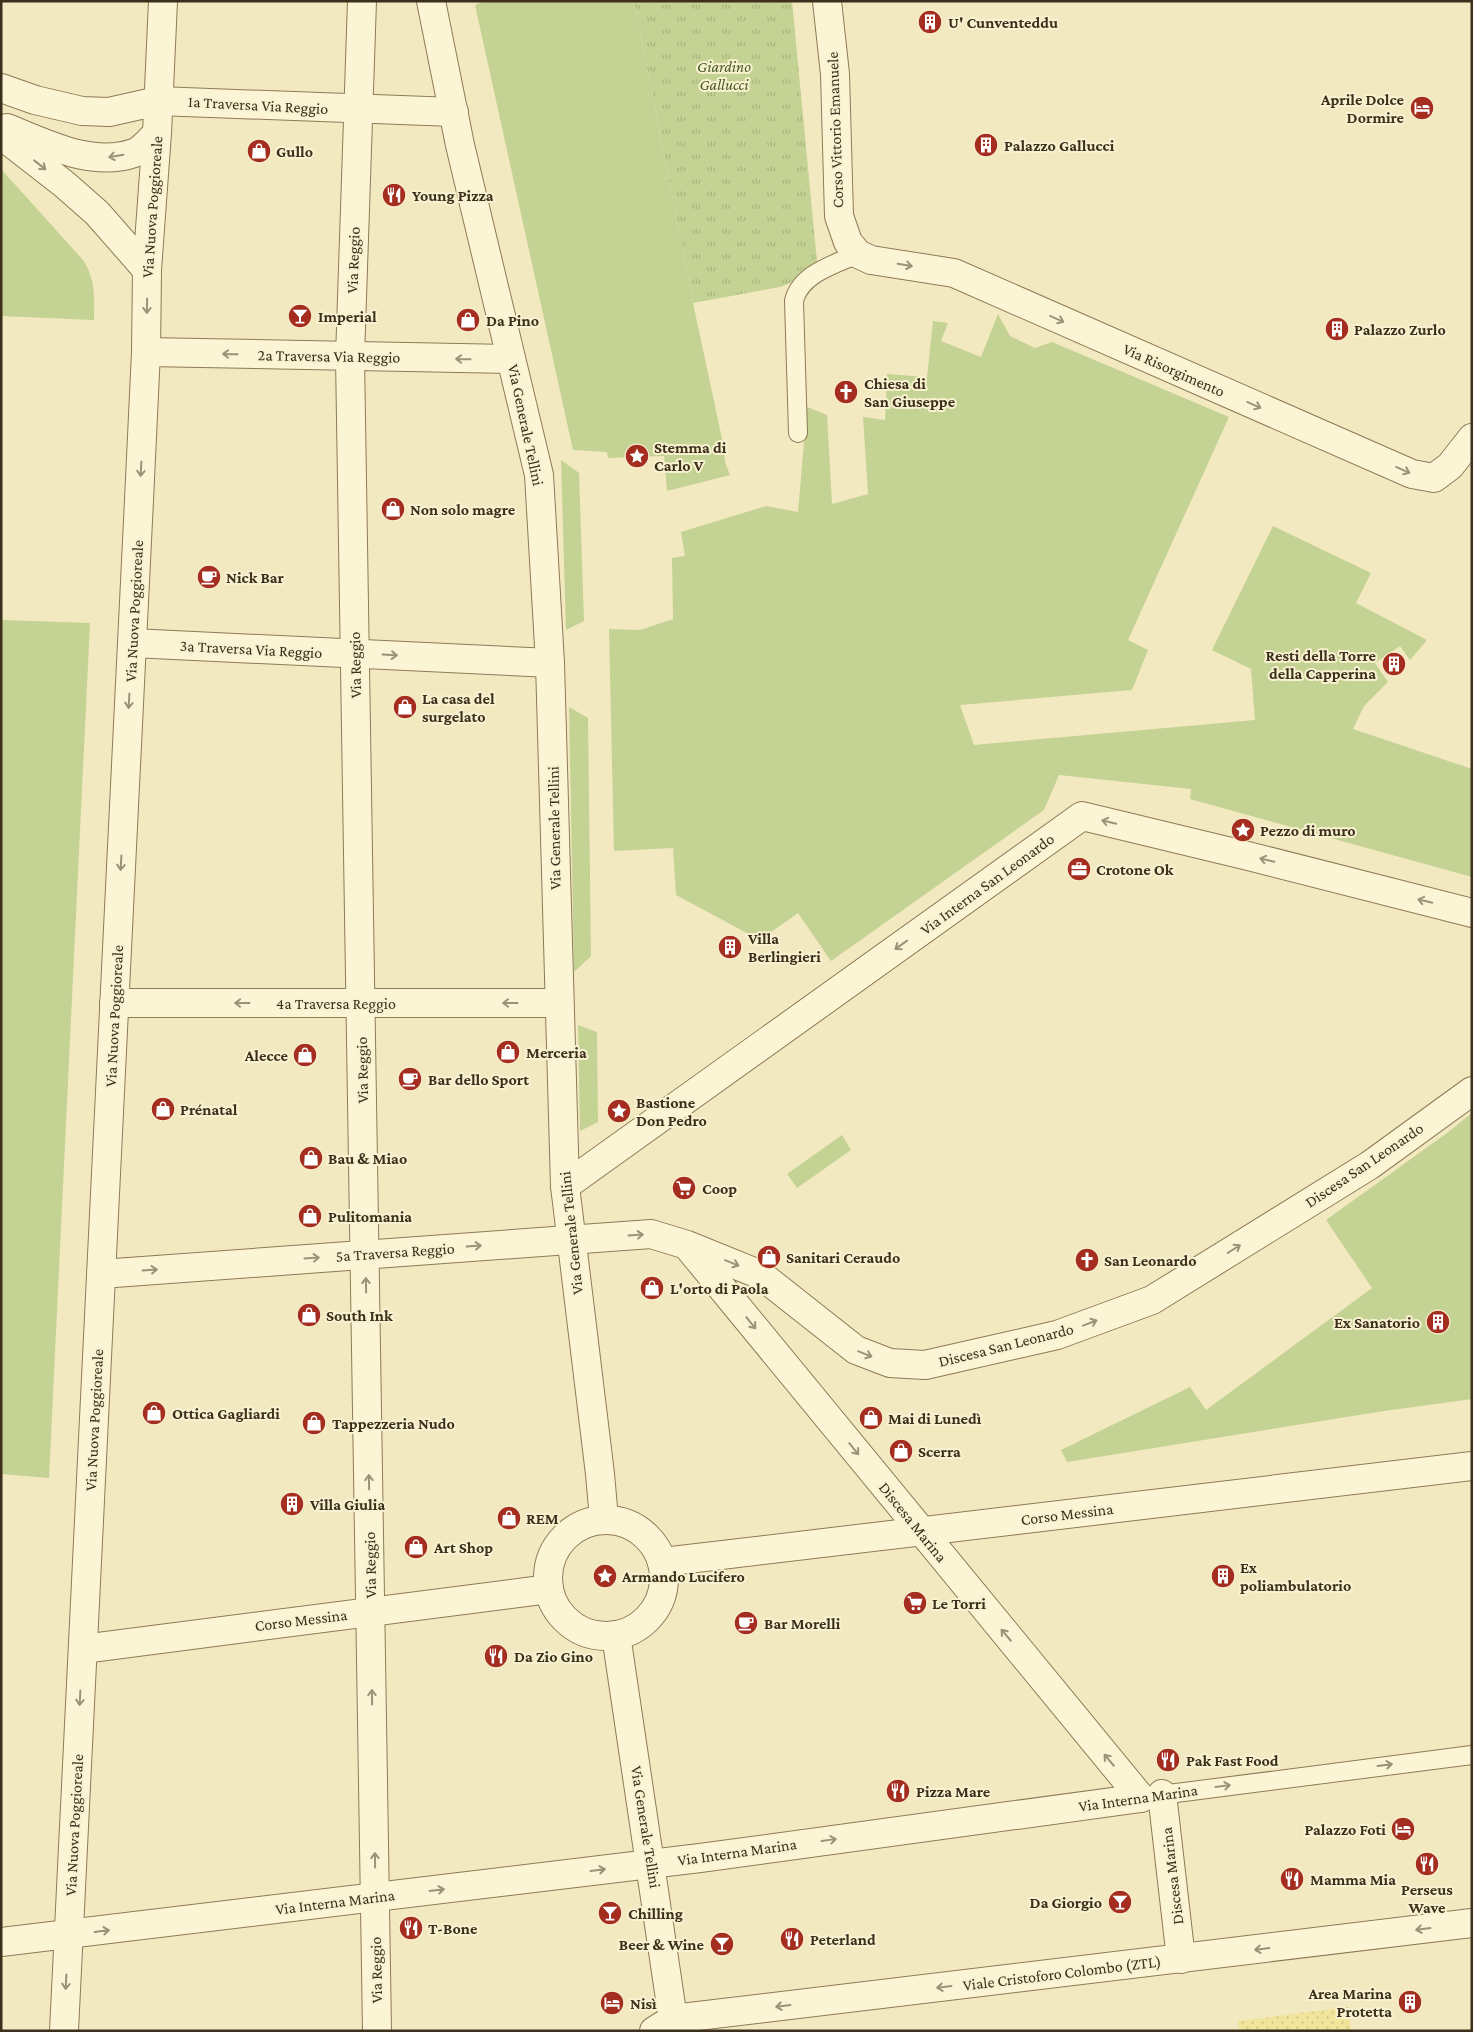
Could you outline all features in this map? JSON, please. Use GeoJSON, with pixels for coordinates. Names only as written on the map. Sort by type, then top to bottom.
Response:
{"type":"FeatureCollection","features":[{"type":"Feature","properties":{"kind":"street","name":"Via Nuova Poggioreale"},"geometry":{"type":"LineString","coordinates":[[64,2031],[146,352],[148,270],[163,1]]}},
{"type":"Feature","properties":{"kind":"street","name":"Via Reggio"},"geometry":{"type":"LineString","coordinates":[[362,1],[350,357],[377,2031]]}},
{"type":"Feature","properties":{"kind":"street","name":"Via Generale Tellini"},"geometry":{"type":"LineString","coordinates":[[431,1],[460,145],[539,475],[550,663],[558,1003],[565,1186],[604,1519]]}},
{"type":"Feature","properties":{"kind":"street","name":"Corso Vittorio Emanuele"},"geometry":{"type":"LineString","coordinates":[[827,1],[835,74],[839,216],[848,242],[858,254]]}},
{"type":"Feature","properties":{"kind":"street","name":"1a Traversa Via Reggio"},"geometry":{"type":"LineString","coordinates":[[1,88],[36,100],[82,112],[109,112],[158,100],[454,112]]}},
{"type":"Feature","properties":{"kind":"street"},"geometry":{"type":"LineString","coordinates":[[1,126],[86,156],[110,158],[135,153],[157,133]]}},
{"type":"Feature","properties":{"kind":"street"},"geometry":{"type":"LineString","coordinates":[[1,135],[64,184],[97,214],[148,270]]}},
{"type":"Feature","properties":{"kind":"street","name":"Via Risorgimento"},"geometry":{"type":"LineString","coordinates":[[858,254],[871,260],[954,273],[1412,474],[1434,478],[1450,466],[1472,438]]}},
{"type":"Feature","properties":{"kind":"street","name":"2a Traversa Via Reggio"},"geometry":{"type":"LineString","coordinates":[[146,352],[511,359]]}},
{"type":"Feature","properties":{"kind":"street","name":"3a Traversa Via Reggio"},"geometry":{"type":"LineString","coordinates":[[132,643],[550,663]]}},
{"type":"Feature","properties":{"kind":"street","name":"Via Interna San Leonardo"},"geometry":{"type":"LineString","coordinates":[[565,1186],[1082,816],[1472,913]]}},
{"type":"Feature","properties":{"kind":"street","name":"4a Traversa Reggio"},"geometry":{"type":"LineString","coordinates":[[114,1003],[558,1003]]}},
{"type":"Feature","properties":{"kind":"street","name":"Discesa San Leonardo"},"geometry":{"type":"LineString","coordinates":[[687,1245],[760,1275],[856,1350],[890,1363],[925,1365],[1057,1335],[1152,1300],[1370,1164],[1472,1091]]}},
{"type":"Feature","properties":{"kind":"street","name":"5a Traversa Reggio"},"geometry":{"type":"LineString","coordinates":[[101,1274],[651,1234],[687,1245]]}},
{"type":"Feature","properties":{"kind":"street","name":"Discesa Marina"},"geometry":{"type":"LineString","coordinates":[[687,1245],[920,1531],[1151,1796],[1181,1959]]}},
{"type":"Feature","properties":{"kind":"street","name":"Corso Messina"},"geometry":{"type":"LineString","coordinates":[[663,1562],[1472,1466]]}},
{"type":"Feature","properties":{"kind":"street"},"geometry":{"type":"LineString","coordinates":[[604,1519],[617,1520],[639,1529],[658,1550],[663,1562],[665,1575],[664,1590],[656,1608],[640,1626],[616,1636],[603,1636],[583,1631],[565,1619],[553,1602],[549,1589],[548,1577],[556,1548],[572,1529],[592,1521],[604,1519]]}},
{"type":"Feature","properties":{"kind":"street","name":"Corso Messina"},"geometry":{"type":"LineString","coordinates":[[83,1649],[549,1589]]}},
{"type":"Feature","properties":{"kind":"street","name":"Via Generale Tellini"},"geometry":{"type":"LineString","coordinates":[[616,1636],[651,1864],[664,2025]]}},
{"type":"Feature","properties":{"kind":"street","name":"Via Interna Marina"},"geometry":{"type":"LineString","coordinates":[[1,1942],[651,1864],[1151,1796]]}},
{"type":"Feature","properties":{"kind":"street","name":"Viale Cristoforo Colombo (ZTL)"},"geometry":{"type":"LineString","coordinates":[[664,2025],[1472,1923]]}},
{"type":"Feature","properties":{"kind":"lane"},"geometry":{"type":"LineString","coordinates":[[798,433],[794,301],[796,292],[821,270],[858,254]]}},
{"type":"Feature","properties":{"kind":"lane","name":"Via Interna Marina"},"geometry":{"type":"LineString","coordinates":[[1151,1796],[1472,1755]]}},
{"type":"Feature","properties":{"kind":"green space"},"geometry":{"type":"Polygon","coordinates":[[[485,1],[634,1],[693,303],[724,448],[725,462],[730,475],[667,491],[664,456],[608,458],[607,452],[573,450],[475,5],[485,1]]]}},
{"type":"Feature","properties":{"kind":"green space","name":"Giardino Gallucci"},"geometry":{"type":"Polygon","coordinates":[[[634,1],[792,1],[817,262],[797,280],[780,287],[693,303],[634,1]]]}},
{"type":"Feature","properties":{"kind":"green space"},"geometry":{"type":"Polygon","coordinates":[[[1,169],[83,260],[92,282],[94,320],[1,316],[1,169]]]}},
{"type":"Feature","properties":{"kind":"green space"},"geometry":{"type":"Polygon","coordinates":[[[998,314],[1010,336],[1035,348],[1052,342],[1229,417],[1128,640],[1148,650],[1132,690],[960,705],[974,745],[1255,720],[1251,669],[1212,650],[1273,526],[1371,573],[1356,603],[1427,640],[1410,660],[1400,646],[1375,663],[1388,682],[1364,706],[1353,729],[1472,769],[1472,877],[1190,799],[1191,789],[1059,775],[1044,810],[831,961],[798,913],[760,940],[676,895],[673,848],[614,851],[609,629],[640,630],[673,619],[672,558],[685,556],[681,532],[766,506],[798,512],[807,407],[827,415],[832,504],[868,494],[863,417],[885,420],[887,374],[927,377],[933,321],[948,323],[941,341],[981,357],[998,314]]]}},
{"type":"Feature","properties":{"kind":"green space"},"geometry":{"type":"Polygon","coordinates":[[[561,460],[579,473],[584,621],[566,630],[561,460]]]}},
{"type":"Feature","properties":{"kind":"green space"},"geometry":{"type":"Polygon","coordinates":[[[1,620],[90,623],[49,1478],[1,1474],[1,620]]]}},
{"type":"Feature","properties":{"kind":"green space"},"geometry":{"type":"Polygon","coordinates":[[[569,707],[588,718],[591,956],[574,972],[569,707]]]}},
{"type":"Feature","properties":{"kind":"green space"},"geometry":{"type":"Polygon","coordinates":[[[578,1025],[597,1032],[598,1122],[580,1131],[578,1025]]]}},
{"type":"Feature","properties":{"kind":"green space"},"geometry":{"type":"Polygon","coordinates":[[[1472,1113],[1472,1399],[1384,1411],[1067,1462],[1061,1450],[1190,1387],[1206,1410],[1372,1288],[1326,1220],[1472,1113]]]}},
{"type":"Feature","properties":{"kind":"green space"},"geometry":{"type":"Polygon","coordinates":[[[842,1135],[851,1150],[797,1188],[787,1174],[842,1135]]]}},
{"type":"Feature","properties":{"kind":"sand"},"geometry":{"type":"Polygon","coordinates":[[[1348,2007],[1351,2031],[1239,2031],[1238,2021],[1348,2007]]]}},
{"type":"Feature","properties":{"kind":"place","name":"U' Cunventeddu"},"geometry":{"type":"Point","coordinates":[930,22]}},
{"type":"Feature","properties":{"kind":"place","name":"Aprile Dolce Dormire"},"geometry":{"type":"Point","coordinates":[1422,108]}},
{"type":"Feature","properties":{"kind":"place","name":"Palazzo Gallucci"},"geometry":{"type":"Point","coordinates":[986,145]}},
{"type":"Feature","properties":{"kind":"place","name":"Gullo"},"geometry":{"type":"Point","coordinates":[259,151]}},
{"type":"Feature","properties":{"kind":"place","name":"Young Pizza"},"geometry":{"type":"Point","coordinates":[394,195]}},
{"type":"Feature","properties":{"kind":"place","name":"Imperial"},"geometry":{"type":"Point","coordinates":[300,316]}},
{"type":"Feature","properties":{"kind":"place","name":"Da Pino"},"geometry":{"type":"Point","coordinates":[468,320]}},
{"type":"Feature","properties":{"kind":"place","name":"Palazzo Zurlo"},"geometry":{"type":"Point","coordinates":[1337,329]}},
{"type":"Feature","properties":{"kind":"place","name":"Chiesa di San Giuseppe"},"geometry":{"type":"Point","coordinates":[846,392]}},
{"type":"Feature","properties":{"kind":"place","name":"Stemma di Carlo V"},"geometry":{"type":"Point","coordinates":[637,456]}},
{"type":"Feature","properties":{"kind":"place","name":"Non solo magre"},"geometry":{"type":"Point","coordinates":[393,509]}},
{"type":"Feature","properties":{"kind":"place","name":"Nick Bar"},"geometry":{"type":"Point","coordinates":[209,577]}},
{"type":"Feature","properties":{"kind":"place","name":"Resti della Torre della Capperina"},"geometry":{"type":"Point","coordinates":[1394,664]}},
{"type":"Feature","properties":{"kind":"place","name":"La casa del surgelato"},"geometry":{"type":"Point","coordinates":[405,707]}},
{"type":"Feature","properties":{"kind":"place","name":"Pezzo di muro"},"geometry":{"type":"Point","coordinates":[1243,830]}},
{"type":"Feature","properties":{"kind":"place","name":"Crotone Ok"},"geometry":{"type":"Point","coordinates":[1079,869]}},
{"type":"Feature","properties":{"kind":"place","name":"Villa Berlingieri"},"geometry":{"type":"Point","coordinates":[730,947]}},
{"type":"Feature","properties":{"kind":"place","name":"Merceria"},"geometry":{"type":"Point","coordinates":[508,1052]}},
{"type":"Feature","properties":{"kind":"place","name":"Alecce"},"geometry":{"type":"Point","coordinates":[305,1055]}},
{"type":"Feature","properties":{"kind":"place","name":"Bar dello Sport"},"geometry":{"type":"Point","coordinates":[410,1079]}},
{"type":"Feature","properties":{"kind":"place","name":"Prénatal"},"geometry":{"type":"Point","coordinates":[163,1109]}},
{"type":"Feature","properties":{"kind":"place","name":"Bastione Don Pedro"},"geometry":{"type":"Point","coordinates":[619,1111]}},
{"type":"Feature","properties":{"kind":"place","name":"Bau & Miao"},"geometry":{"type":"Point","coordinates":[311,1158]}},
{"type":"Feature","properties":{"kind":"place","name":"Coop"},"geometry":{"type":"Point","coordinates":[684,1188]}},
{"type":"Feature","properties":{"kind":"place","name":"Pulitomania"},"geometry":{"type":"Point","coordinates":[310,1216]}},
{"type":"Feature","properties":{"kind":"place","name":"Sanitari Ceraudo"},"geometry":{"type":"Point","coordinates":[769,1257]}},
{"type":"Feature","properties":{"kind":"place","name":"San Leonardo"},"geometry":{"type":"Point","coordinates":[1087,1260]}},
{"type":"Feature","properties":{"kind":"place","name":"L'orto di Paola"},"geometry":{"type":"Point","coordinates":[652,1288]}},
{"type":"Feature","properties":{"kind":"place","name":"South Ink"},"geometry":{"type":"Point","coordinates":[309,1315]}},
{"type":"Feature","properties":{"kind":"place","name":"Ex Sanatorio"},"geometry":{"type":"Point","coordinates":[1438,1322]}},
{"type":"Feature","properties":{"kind":"place","name":"Ottica Gagliardi"},"geometry":{"type":"Point","coordinates":[154,1413]}},
{"type":"Feature","properties":{"kind":"place","name":"Mai di Lunedì"},"geometry":{"type":"Point","coordinates":[871,1418]}},
{"type":"Feature","properties":{"kind":"place","name":"Tappezzeria Nudo"},"geometry":{"type":"Point","coordinates":[314,1423]}},
{"type":"Feature","properties":{"kind":"place","name":"Scerra"},"geometry":{"type":"Point","coordinates":[901,1451]}},
{"type":"Feature","properties":{"kind":"place","name":"Villa Giulia"},"geometry":{"type":"Point","coordinates":[292,1504]}},
{"type":"Feature","properties":{"kind":"place","name":"REM"},"geometry":{"type":"Point","coordinates":[509,1518]}},
{"type":"Feature","properties":{"kind":"place","name":"Art Shop"},"geometry":{"type":"Point","coordinates":[416,1547]}},
{"type":"Feature","properties":{"kind":"place","name":"Armando Lucifero"},"geometry":{"type":"Point","coordinates":[605,1576]}},
{"type":"Feature","properties":{"kind":"place","name":"Ex poliambulatorio"},"geometry":{"type":"Point","coordinates":[1223,1576]}},
{"type":"Feature","properties":{"kind":"place","name":"Le Torri"},"geometry":{"type":"Point","coordinates":[915,1603]}},
{"type":"Feature","properties":{"kind":"place","name":"Bar Morelli"},"geometry":{"type":"Point","coordinates":[746,1623]}},
{"type":"Feature","properties":{"kind":"place","name":"Da Zio Gino"},"geometry":{"type":"Point","coordinates":[496,1656]}},
{"type":"Feature","properties":{"kind":"place","name":"Pak Fast Food"},"geometry":{"type":"Point","coordinates":[1168,1760]}},
{"type":"Feature","properties":{"kind":"place","name":"Pizza Mare"},"geometry":{"type":"Point","coordinates":[898,1791]}},
{"type":"Feature","properties":{"kind":"place","name":"Palazzo Foti"},"geometry":{"type":"Point","coordinates":[1403,1829]}},
{"type":"Feature","properties":{"kind":"place","name":"Perseus Wave"},"geometry":{"type":"Point","coordinates":[1427,1864]}},
{"type":"Feature","properties":{"kind":"place","name":"Mamma Mia"},"geometry":{"type":"Point","coordinates":[1292,1879]}},
{"type":"Feature","properties":{"kind":"place","name":"Da Giorgio"},"geometry":{"type":"Point","coordinates":[1120,1902]}},
{"type":"Feature","properties":{"kind":"place","name":"Chilling"},"geometry":{"type":"Point","coordinates":[610,1913]}},
{"type":"Feature","properties":{"kind":"place","name":"T-Bone"},"geometry":{"type":"Point","coordinates":[411,1928]}},
{"type":"Feature","properties":{"kind":"place","name":"Peterland"},"geometry":{"type":"Point","coordinates":[792,1939]}},
{"type":"Feature","properties":{"kind":"place","name":"Beer & Wine"},"geometry":{"type":"Point","coordinates":[722,1944]}},
{"type":"Feature","properties":{"kind":"place","name":"Area Marina Protetta"},"geometry":{"type":"Point","coordinates":[1410,2002]}},
{"type":"Feature","properties":{"kind":"place","name":"Nisì"},"geometry":{"type":"Point","coordinates":[612,2003]}}]}
